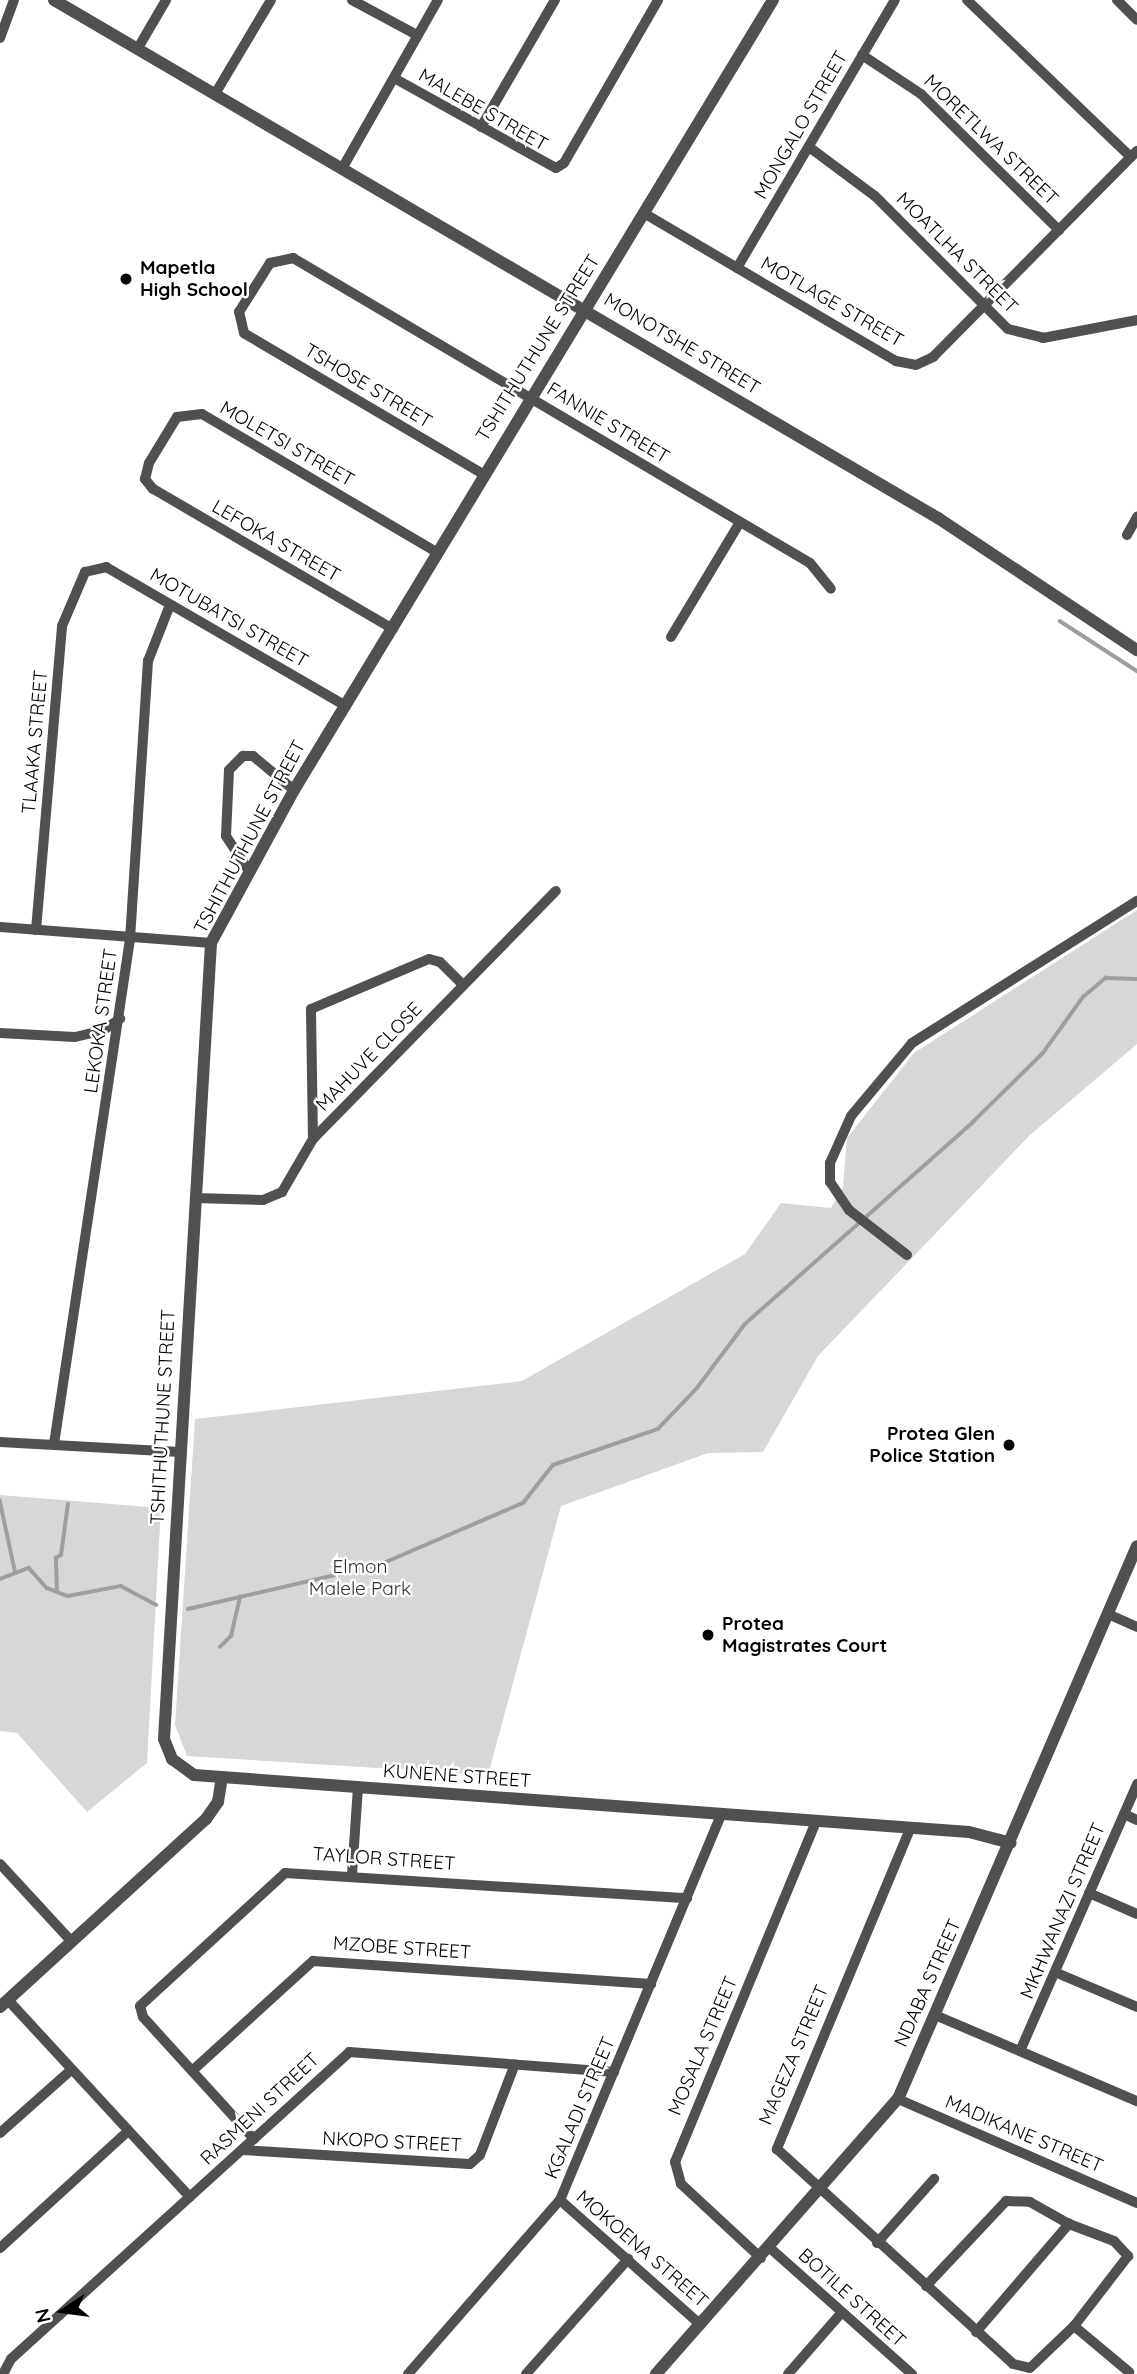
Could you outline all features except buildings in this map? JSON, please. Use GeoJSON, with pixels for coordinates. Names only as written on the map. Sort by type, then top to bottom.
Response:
{"type":"FeatureCollection","features":[{"type":"Feature","properties":{"kind":"street"},"geometry":{"type":"LineString","coordinates":[[0,37],[14,0]]}},
{"type":"Feature","properties":{"kind":"street","name":"MONOTSHE STREET"},"geometry":{"type":"LineString","coordinates":[[54,0],[583,307],[938,518],[1137,650]]}},
{"type":"Feature","properties":{"kind":"street"},"geometry":{"type":"LineString","coordinates":[[138,48],[166,0]]}},
{"type":"Feature","properties":{"kind":"street"},"geometry":{"type":"LineString","coordinates":[[215,94],[271,0]]}},
{"type":"Feature","properties":{"kind":"street"},"geometry":{"type":"LineString","coordinates":[[352,0],[417,35]]}},
{"type":"Feature","properties":{"kind":"street"},"geometry":{"type":"LineString","coordinates":[[343,167],[438,0]]}},
{"type":"Feature","properties":{"kind":"street"},"geometry":{"type":"LineString","coordinates":[[481,127],[555,0]]}},
{"type":"Feature","properties":{"kind":"street","name":"MALEBE STREET"},"geometry":{"type":"LineString","coordinates":[[394,78],[556,168],[564,163],[658,0]]}},
{"type":"Feature","properties":{"kind":"street","name":"TSHITHUTHUNE STREET"},"geometry":{"type":"LineString","coordinates":[[222,1778],[190,1774],[166,1746],[180,1452],[211,943],[294,790],[393,629],[482,474],[583,307],[646,215],[773,0]]}},
{"type":"Feature","properties":{"kind":"street","name":"MONGALO STREET"},"geometry":{"type":"LineString","coordinates":[[737,268],[895,0]]}},
{"type":"Feature","properties":{"kind":"street"},"geometry":{"type":"LineString","coordinates":[[967,0],[1134,154]]}},
{"type":"Feature","properties":{"kind":"street"},"geometry":{"type":"LineString","coordinates":[[1117,0],[1137,20]]}},
{"type":"Feature","properties":{"kind":"street","name":"MORETLWA STREET"},"geometry":{"type":"LineString","coordinates":[[862,55],[921,94],[1059,230]]}},
{"type":"Feature","properties":{"kind":"street","name":"MOATLHA STREET"},"geometry":{"type":"LineString","coordinates":[[809,147],[875,196],[1007,329],[1030,338],[1137,320]]}},
{"type":"Feature","properties":{"kind":"street","name":"MOTLAGE STREET"},"geometry":{"type":"LineString","coordinates":[[646,215],[905,365],[933,357],[1134,154]]}},
{"type":"Feature","properties":{"kind":"street","name":"FANNIE STREET"},"geometry":{"type":"LineString","coordinates":[[239,323],[239,312],[270,263],[293,258],[810,563],[831,589]]}},
{"type":"Feature","properties":{"kind":"street","name":"TSHOSE STREET"},"geometry":{"type":"LineString","coordinates":[[239,323],[244,333],[482,474]]}},
{"type":"Feature","properties":{"kind":"street","name":"MOLETSI STREET"},"geometry":{"type":"LineString","coordinates":[[145,479],[177,417],[195,412],[438,553]]}},
{"type":"Feature","properties":{"kind":"street","name":"LEFOKA STREET"},"geometry":{"type":"LineString","coordinates":[[145,479],[153,489],[393,629]]}},
{"type":"Feature","properties":{"kind":"street"},"geometry":{"type":"LineString","coordinates":[[1127,535],[1137,517]]}},
{"type":"Feature","properties":{"kind":"street"},"geometry":{"type":"LineString","coordinates":[[671,637],[740,522]]}},
{"type":"Feature","properties":{"kind":"street","name":"MOTUBATSI STREET"},"geometry":{"type":"LineString","coordinates":[[94,567],[106,567],[346,706]]}},
{"type":"Feature","properties":{"kind":"street","name":"TLAAKA STREET"},"geometry":{"type":"LineString","coordinates":[[36,930],[62,626],[69,599],[85,572],[94,567]]}},
{"type":"Feature","properties":{"kind":"street","name":"LEKOKA STREET"},"geometry":{"type":"LineString","coordinates":[[54,1444],[130,939],[148,661],[170,604]]}},
{"type":"Feature","properties":{"kind":"street"},"geometry":{"type":"LineString","coordinates":[[249,871],[226,836],[229,770],[243,756],[253,756],[294,790]]}},
{"type":"Feature","properties":{"kind":"street","name":"MAHUVE CLOSE"},"geometry":{"type":"LineString","coordinates":[[195,1198],[278,1195],[313,1139],[556,891]]}},
{"type":"Feature","properties":{"kind":"street"},"geometry":{"type":"LineString","coordinates":[[908,1255],[849,1210],[830,1182],[830,1163],[851,1116],[912,1043],[1137,901]]}},
{"type":"Feature","properties":{"kind":"street"},"geometry":{"type":"LineString","coordinates":[[0,926],[130,939],[211,943]]}},
{"type":"Feature","properties":{"kind":"street"},"geometry":{"type":"LineString","coordinates":[[313,1139],[311,1009],[429,959],[440,962],[463,985]]}},
{"type":"Feature","properties":{"kind":"street"},"geometry":{"type":"LineString","coordinates":[[0,1033],[75,1037],[102,1031],[120,1019]]}},
{"type":"Feature","properties":{"kind":"street"},"geometry":{"type":"LineString","coordinates":[[0,1441],[180,1452]]}},
{"type":"Feature","properties":{"kind":"street","name":"NDABA STREET"},"geometry":{"type":"LineString","coordinates":[[656,2374],[821,2191],[898,2099],[1011,1843],[1137,1546]]}},
{"type":"Feature","properties":{"kind":"street"},"geometry":{"type":"LineString","coordinates":[[1108,1614],[1137,1627]]}},
{"type":"Feature","properties":{"kind":"street"},"geometry":{"type":"LineString","coordinates":[[190,2197],[71,2070],[4,2004],[206,1819],[218,1801],[222,1778]]}},
{"type":"Feature","properties":{"kind":"street","name":"KUNENE STREET"},"geometry":{"type":"LineString","coordinates":[[222,1778],[987,1834],[1011,1843]]}},
{"type":"Feature","properties":{"kind":"street","name":"MKHWANAZI STREET"},"geometry":{"type":"LineString","coordinates":[[1020,2051],[1057,1973],[1137,1784]]}},
{"type":"Feature","properties":{"kind":"street"},"geometry":{"type":"LineString","coordinates":[[352,1875],[358,1788]]}},
{"type":"Feature","properties":{"kind":"street"},"geometry":{"type":"LineString","coordinates":[[1124,1814],[1137,1819]]}},
{"type":"Feature","properties":{"kind":"street","name":"KGALADI STREET"},"geometry":{"type":"LineString","coordinates":[[408,2374],[560,2200],[721,1815]]}},
{"type":"Feature","properties":{"kind":"street","name":"MOSALA STREET"},"geometry":{"type":"LineString","coordinates":[[766,2253],[681,2184],[675,2162],[816,1822]]}},
{"type":"Feature","properties":{"kind":"street","name":"MAGEZA STREET"},"geometry":{"type":"LineString","coordinates":[[910,1829],[778,2138],[780,2155],[976,2332],[1025,2370],[1074,2326],[1128,2256],[1114,2241],[1069,2224],[1030,2202],[1006,2201],[926,2286]]}},
{"type":"Feature","properties":{"kind":"street"},"geometry":{"type":"LineString","coordinates":[[0,1864],[71,1941]]}},
{"type":"Feature","properties":{"kind":"street","name":"TAYLOR STREET"},"geometry":{"type":"LineString","coordinates":[[254,2139],[142,2016],[143,1999],[285,1874],[352,1875],[687,1898]]}},
{"type":"Feature","properties":{"kind":"street"},"geometry":{"type":"LineString","coordinates":[[1089,1894],[1137,1914]]}},
{"type":"Feature","properties":{"kind":"street","name":"MZOBE STREET"},"geometry":{"type":"LineString","coordinates":[[192,2071],[313,1961],[652,1984]]}},
{"type":"Feature","properties":{"kind":"street"},"geometry":{"type":"LineString","coordinates":[[1057,1973],[1137,2007]]}},
{"type":"Feature","properties":{"kind":"street"},"geometry":{"type":"LineString","coordinates":[[935,2015],[1137,2101]]}},
{"type":"Feature","properties":{"kind":"street","name":"RASMENI STREET"},"geometry":{"type":"LineString","coordinates":[[4,2374],[11,2359],[351,2052],[614,2073]]}},
{"type":"Feature","properties":{"kind":"street","name":"NKOPO STREET"},"geometry":{"type":"LineString","coordinates":[[242,2150],[470,2164],[480,2155],[514,2064]]}},
{"type":"Feature","properties":{"kind":"street"},"geometry":{"type":"LineString","coordinates":[[0,2133],[71,2070]]}},
{"type":"Feature","properties":{"kind":"street","name":"MADIKANE STREET"},"geometry":{"type":"LineString","coordinates":[[898,2099],[1137,2203]]}},
{"type":"Feature","properties":{"kind":"street"},"geometry":{"type":"LineString","coordinates":[[0,2248],[128,2131]]}},
{"type":"Feature","properties":{"kind":"street"},"geometry":{"type":"LineString","coordinates":[[877,2243],[934,2179]]}},
{"type":"Feature","properties":{"kind":"street","name":"MOKOENA STREET"},"geometry":{"type":"LineString","coordinates":[[560,2200],[701,2325]]}},
{"type":"Feature","properties":{"kind":"street"},"geometry":{"type":"LineString","coordinates":[[976,2332],[1069,2224]]}},
{"type":"Feature","properties":{"kind":"street","name":"BOTILE STREET"},"geometry":{"type":"LineString","coordinates":[[766,2253],[842,2312],[912,2374]]}},
{"type":"Feature","properties":{"kind":"street"},"geometry":{"type":"LineString","coordinates":[[526,2374],[628,2259]]}},
{"type":"Feature","properties":{"kind":"street"},"geometry":{"type":"LineString","coordinates":[[788,2374],[842,2312]]}},
{"type":"Feature","properties":{"kind":"street"},"geometry":{"type":"LineString","coordinates":[[1074,2326],[1131,2370]]}},
{"type":"Feature","properties":{"kind":"green space","name":"Elmon Malele Park"},"geometry":{"type":"Polygon","coordinates":[[[1137,910],[1137,1044],[1030,1135],[818,1356],[763,1452],[708,1453],[561,1506],[488,1775],[187,1756],[175,1725],[195,1419],[522,1381],[745,1254],[781,1203],[831,1208],[843,1187],[847,1138],[914,1053],[1137,910]]]}},
{"type":"Feature","properties":{"kind":"green space"},"geometry":{"type":"Polygon","coordinates":[[[0,1495],[161,1508],[147,1763],[87,1812],[17,1733],[0,1731],[0,1495]]]}},
{"type":"Feature","properties":{"kind":"waterway"},"geometry":{"type":"LineString","coordinates":[[1060,621],[1137,671]]}},
{"type":"Feature","properties":{"kind":"waterway"},"geometry":{"type":"LineString","coordinates":[[188,1609],[379,1565],[523,1503],[553,1465],[658,1429],[697,1388],[745,1324],[973,1122],[1043,1053],[1083,997],[1106,978],[1137,979]]}},
{"type":"Feature","properties":{"kind":"waterway"},"geometry":{"type":"LineString","coordinates":[[0,1500],[15,1570]]}},
{"type":"Feature","properties":{"kind":"waterway"},"geometry":{"type":"LineString","coordinates":[[57,1591],[56,1558],[61,1555],[68,1504]]}},
{"type":"Feature","properties":{"kind":"waterway"},"geometry":{"type":"LineString","coordinates":[[0,1579],[29,1568],[47,1588],[68,1596],[121,1586],[156,1605]]}},
{"type":"Feature","properties":{"kind":"waterway"},"geometry":{"type":"LineString","coordinates":[[220,1647],[231,1636],[240,1597]]}},
{"type":"Feature","properties":{"kind":"place","name":"Mapetla High School"},"geometry":{"type":"Point","coordinates":[126,279]}},
{"type":"Feature","properties":{"kind":"place","name":"Protea Glen Police Station"},"geometry":{"type":"Point","coordinates":[1009,1445]}},
{"type":"Feature","properties":{"kind":"place","name":"Protea Magistrates Court"},"geometry":{"type":"Point","coordinates":[708,1635]}}]}
